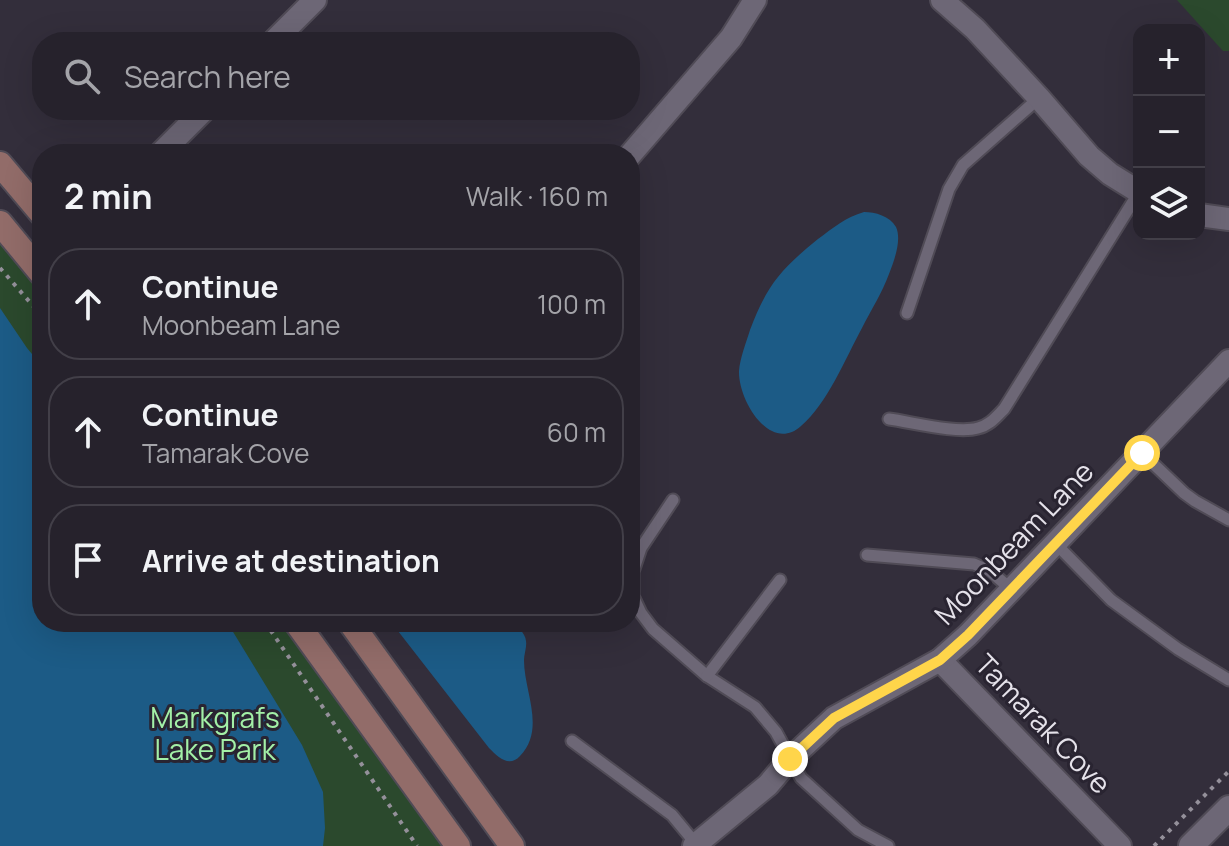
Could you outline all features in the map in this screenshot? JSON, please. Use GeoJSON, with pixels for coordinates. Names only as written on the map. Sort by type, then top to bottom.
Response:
{"type":"FeatureCollection","features":[{"type":"Feature","properties":{"kind":"main road"},"geometry":{"type":"LineString","coordinates":[[0,164],[32,202]]}},
{"type":"Feature","properties":{"kind":"main road"},"geometry":{"type":"LineString","coordinates":[[0,223],[32,262]]}},
{"type":"Feature","properties":{"kind":"main road"},"geometry":{"type":"LineString","coordinates":[[303,632],[458,846]]}},
{"type":"Feature","properties":{"kind":"main road"},"geometry":{"type":"LineString","coordinates":[[357,632],[512,846]]}},
{"type":"Feature","properties":{"kind":"street"},"geometry":{"type":"LineString","coordinates":[[283,32],[315,0]]}},
{"type":"Feature","properties":{"kind":"street"},"geometry":{"type":"LineString","coordinates":[[639,144],[731,38],[755,0]]}},
{"type":"Feature","properties":{"kind":"street"},"geometry":{"type":"LineString","coordinates":[[942,0],[975,29],[1089,156],[1133,188]]}},
{"type":"Feature","properties":{"kind":"street"},"geometry":{"type":"LineString","coordinates":[[170,144],[194,120]]}},
{"type":"Feature","properties":{"kind":"street"},"geometry":{"type":"LineString","coordinates":[[1205,216],[1229,219]]}},
{"type":"Feature","properties":{"kind":"street","name":"Moonbeam Lane"},"geometry":{"type":"LineString","coordinates":[[940,660],[1012,590],[1229,361]]}},
{"type":"Feature","properties":{"kind":"street","name":"Tamarak Cove"},"geometry":{"type":"LineString","coordinates":[[695,845],[768,785],[790,759],[834,718],[940,660],[1120,846]]}},
{"type":"Feature","properties":{"kind":"street"},"geometry":{"type":"LineString","coordinates":[[1191,846],[1229,808]]}},
{"type":"Feature","properties":{"kind":"lane"},"geometry":{"type":"LineString","coordinates":[[907,313],[949,189],[963,165],[1039,98]]}},
{"type":"Feature","properties":{"kind":"lane"},"geometry":{"type":"LineString","coordinates":[[889,419],[962,430],[979,428],[993,421],[1004,409],[1133,202]]}},
{"type":"Feature","properties":{"kind":"lane"},"geometry":{"type":"LineString","coordinates":[[1142,453],[1184,493],[1229,520]]}},
{"type":"Feature","properties":{"kind":"lane"},"geometry":{"type":"LineString","coordinates":[[640,551],[673,500]]}},
{"type":"Feature","properties":{"kind":"lane"},"geometry":{"type":"LineString","coordinates":[[1056,544],[1111,600],[1178,649],[1229,680]]}},
{"type":"Feature","properties":{"kind":"lane"},"geometry":{"type":"LineString","coordinates":[[867,555],[974,564],[990,571],[1012,590]]}},
{"type":"Feature","properties":{"kind":"lane"},"geometry":{"type":"LineString","coordinates":[[707,676],[780,580]]}},
{"type":"Feature","properties":{"kind":"lane"},"geometry":{"type":"LineString","coordinates":[[640,611],[653,629],[707,676],[755,707],[776,732],[801,778],[844,819],[888,846]]}},
{"type":"Feature","properties":{"kind":"lane"},"geometry":{"type":"LineString","coordinates":[[572,741],[672,815],[695,845]]}},
{"type":"Feature","properties":{"kind":"path"},"geometry":{"type":"LineString","coordinates":[[0,268],[32,305]]}},
{"type":"Feature","properties":{"kind":"path"},"geometry":{"type":"LineString","coordinates":[[272,632],[417,846]]}},
{"type":"Feature","properties":{"kind":"path"},"geometry":{"type":"LineString","coordinates":[[1154,846],[1229,771]]}},
{"type":"Feature","properties":{"kind":"path"},"geometry":{"type":"LineString","coordinates":[[1162,838],[1169,846]]}},
{"type":"Feature","properties":{"kind":"green space"},"geometry":{"type":"Polygon","coordinates":[[[1177,0],[1229,0],[1229,51],[1223,51],[1205,31],[1205,24],[1199,24],[1177,0]]]}},
{"type":"Feature","properties":{"kind":"green space","name":"Markgrafs Lake Park"},"geometry":{"type":"Polygon","coordinates":[[[0,223],[32,262],[32,632],[303,632],[458,846],[0,846],[0,223]]]}},
{"type":"Feature","properties":{"kind":"water"},"geometry":{"type":"Polygon","coordinates":[[[864,212],[882,215],[898,232],[895,257],[880,295],[835,380],[811,416],[789,433],[767,429],[750,409],[740,383],[739,371],[750,330],[769,289],[785,269],[834,227],[864,212]]]}},
{"type":"Feature","properties":{"kind":"water","name":"Markgrafs Lake Park"},"geometry":{"type":"Polygon","coordinates":[[[0,308],[32,354],[32,632],[233,632],[302,745],[323,792],[325,828],[323,846],[0,846],[0,308]]]}},
{"type":"Feature","properties":{"kind":"water"},"geometry":{"type":"Polygon","coordinates":[[[399,632],[522,632],[524,635],[532,734],[520,756],[512,761],[500,758],[399,632]]]}},
{"type":"Feature","properties":{"kind":"route"},"geometry":{"type":"LineString","coordinates":[[790,759],[834,718],[940,660],[968,635],[1142,453]]}}]}
